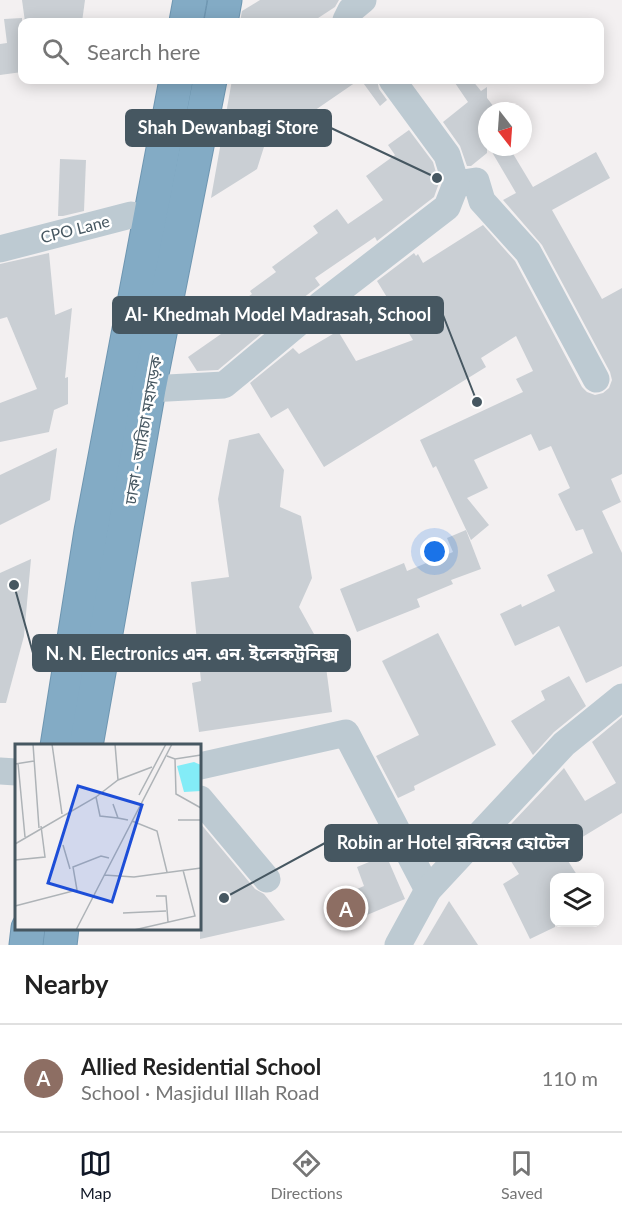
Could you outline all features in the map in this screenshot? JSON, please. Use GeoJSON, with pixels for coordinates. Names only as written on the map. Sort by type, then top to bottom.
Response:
{"type":"FeatureCollection","features":[{"type":"Feature","properties":{"kind":"highway"},"geometry":{"type":"LineString","coordinates":[[187,18],[190,0]]}},
{"type":"Feature","properties":{"kind":"highway"},"geometry":{"type":"LineString","coordinates":[[222,18],[225,0]]}},
{"type":"Feature","properties":{"kind":"highway","name":"ঢাকা - আরিচা মহাসড়ক"},"geometry":{"type":"LineString","coordinates":[[57,744],[91,531],[175,84]]}},
{"type":"Feature","properties":{"kind":"highway","name":"ঢাকা - আরিচা মহাসড়ক"},"geometry":{"type":"LineString","coordinates":[[86,744],[149,389],[209,84]]}},
{"type":"Feature","properties":{"kind":"highway"},"geometry":{"type":"LineString","coordinates":[[26,945],[28,930]]}},
{"type":"Feature","properties":{"kind":"highway"},"geometry":{"type":"LineString","coordinates":[[60,945],[62,930]]}},
{"type":"Feature","properties":{"kind":"street"},"geometry":{"type":"LineString","coordinates":[[347,18],[351,10],[363,0]]}},
{"type":"Feature","properties":{"kind":"street"},"geometry":{"type":"LineString","coordinates":[[395,84],[447,155],[452,196]]}},
{"type":"Feature","properties":{"kind":"street"},"geometry":{"type":"LineString","coordinates":[[149,389],[224,385],[452,196],[476,181],[482,201],[528,252],[596,379]]}},
{"type":"Feature","properties":{"kind":"street","name":"CPO Lane"},"geometry":{"type":"LineString","coordinates":[[0,249],[131,215],[151,218]]}},
{"type":"Feature","properties":{"kind":"street"},"geometry":{"type":"LineString","coordinates":[[398,945],[428,890],[564,744],[622,697]]}},
{"type":"Feature","properties":{"kind":"street"},"geometry":{"type":"LineString","coordinates":[[201,766],[346,733],[428,890]]}},
{"type":"Feature","properties":{"kind":"street"},"geometry":{"type":"LineString","coordinates":[[0,771],[15,772]]}},
{"type":"Feature","properties":{"kind":"street"},"geometry":{"type":"LineString","coordinates":[[201,799],[267,879]]}},
{"type":"Feature","properties":{"kind":"building"},"geometry":{"type":"Polygon","coordinates":[[[22,0],[85,0],[83,18],[24,18],[22,0]]]}},
{"type":"Feature","properties":{"kind":"building"},"geometry":{"type":"Polygon","coordinates":[[[260,0],[339,0],[335,7],[318,18],[241,18],[242,11],[260,0]]]}},
{"type":"Feature","properties":{"kind":"building"},"geometry":{"type":"Polygon","coordinates":[[[18,18],[18,73],[0,75],[0,44],[7,43],[4,19],[18,18]]]}},
{"type":"Feature","properties":{"kind":"building"},"geometry":{"type":"Polygon","coordinates":[[[231,84],[353,84],[308,115],[314,121],[289,147],[270,128],[257,169],[211,198],[231,84]]]}},
{"type":"Feature","properties":{"kind":"building"},"geometry":{"type":"Polygon","coordinates":[[[364,84],[378,84],[387,100],[380,106],[364,84]]]}},
{"type":"Feature","properties":{"kind":"building"},"geometry":{"type":"Polygon","coordinates":[[[456,84],[475,84],[481,91],[487,87],[487,98],[490,102],[478,102],[478,156],[483,156],[471,166],[467,166],[460,146],[443,122],[468,102],[456,84]]]}},
{"type":"Feature","properties":{"kind":"building"},"geometry":{"type":"Polygon","coordinates":[[[409,130],[433,162],[439,183],[434,197],[377,241],[375,237],[315,278],[320,285],[218,370],[197,371],[188,357],[221,334],[214,324],[252,294],[250,291],[276,272],[272,267],[318,233],[313,226],[337,209],[348,224],[383,200],[366,176],[395,155],[388,145],[409,130]]]}},
{"type":"Feature","properties":{"kind":"building"},"geometry":{"type":"Polygon","coordinates":[[[596,152],[610,178],[552,210],[602,299],[622,288],[622,474],[611,479],[621,502],[602,511],[622,553],[622,666],[586,683],[559,626],[515,646],[500,614],[521,604],[522,607],[555,591],[547,575],[593,553],[583,529],[576,531],[558,494],[570,488],[551,446],[539,451],[531,434],[474,460],[488,488],[467,498],[489,525],[471,540],[436,466],[433,468],[420,440],[523,392],[516,379],[533,371],[516,336],[481,358],[486,367],[324,467],[288,408],[271,418],[250,383],[293,348],[299,354],[338,331],[356,361],[413,340],[377,281],[414,253],[416,256],[418,254],[423,263],[483,225],[515,261],[582,387],[595,395],[603,393],[609,388],[612,380],[610,372],[542,245],[503,200],[516,193],[494,156],[514,156],[533,187],[596,152]]]}},
{"type":"Feature","properties":{"kind":"building"},"geometry":{"type":"Polygon","coordinates":[[[60,159],[86,160],[84,211],[58,216],[60,159]]]}},
{"type":"Feature","properties":{"kind":"building"},"geometry":{"type":"Polygon","coordinates":[[[49,253],[55,315],[72,308],[65,378],[68,377],[68,404],[54,410],[49,432],[0,442],[0,403],[37,389],[7,317],[0,319],[0,264],[49,253]]]}},
{"type":"Feature","properties":{"kind":"building"},"geometry":{"type":"Polygon","coordinates":[[[259,433],[284,470],[280,507],[301,516],[312,578],[299,607],[324,652],[332,712],[199,732],[192,683],[201,681],[191,582],[229,577],[218,499],[229,440],[259,433]]]}},
{"type":"Feature","properties":{"kind":"building"},"geometry":{"type":"Polygon","coordinates":[[[57,448],[50,500],[0,525],[0,475],[57,448]]]}},
{"type":"Feature","properties":{"kind":"building"},"geometry":{"type":"Polygon","coordinates":[[[466,530],[481,569],[451,580],[453,584],[417,599],[420,607],[357,632],[340,589],[404,563],[407,571],[453,552],[447,538],[466,530]]]}},
{"type":"Feature","properties":{"kind":"building"},"geometry":{"type":"Polygon","coordinates":[[[31,559],[24,636],[6,703],[0,703],[0,573],[31,559]]]}},
{"type":"Feature","properties":{"kind":"building"},"geometry":{"type":"Polygon","coordinates":[[[438,633],[496,745],[414,786],[415,790],[398,798],[376,756],[419,735],[382,661],[438,633]]]}},
{"type":"Feature","properties":{"kind":"building"},"geometry":{"type":"Polygon","coordinates":[[[569,676],[586,706],[554,732],[533,755],[511,721],[545,700],[541,691],[569,676]]]}},
{"type":"Feature","properties":{"kind":"building"},"geometry":{"type":"Polygon","coordinates":[[[622,717],[622,813],[561,850],[576,873],[550,873],[550,927],[555,927],[530,939],[503,884],[519,874],[497,839],[564,768],[585,801],[616,783],[592,742],[622,717]]]}},
{"type":"Feature","properties":{"kind":"building"},"geometry":{"type":"Polygon","coordinates":[[[201,824],[255,889],[264,894],[285,920],[200,939],[201,824]]]}},
{"type":"Feature","properties":{"kind":"building"},"geometry":{"type":"Polygon","coordinates":[[[386,855],[405,899],[367,915],[357,889],[364,886],[357,867],[386,855]]]}},
{"type":"Feature","properties":{"kind":"building"},"geometry":{"type":"Polygon","coordinates":[[[449,901],[478,945],[423,945],[449,901]]]}},
{"type":"Feature","properties":{"kind":"place","name":"Shah Dewanbagi Store"},"geometry":{"type":"Point","coordinates":[437,178]}},
{"type":"Feature","properties":{"kind":"place","name":"Al- Khedmah Model Madrasah, School"},"geometry":{"type":"Point","coordinates":[477,402]}},
{"type":"Feature","properties":{"kind":"place","name":"N. N. Electronics এন. এন. ইলেকট্রনিক্স"},"geometry":{"type":"Point","coordinates":[14,585]}},
{"type":"Feature","properties":{"kind":"place","name":"Robin ar Hotel রবিনের হোটেল"},"geometry":{"type":"Point","coordinates":[224,898]}},
{"type":"Feature","properties":{"kind":"place","name":"Allied Residential School"},"geometry":{"type":"Point","coordinates":[346,908]}}]}
